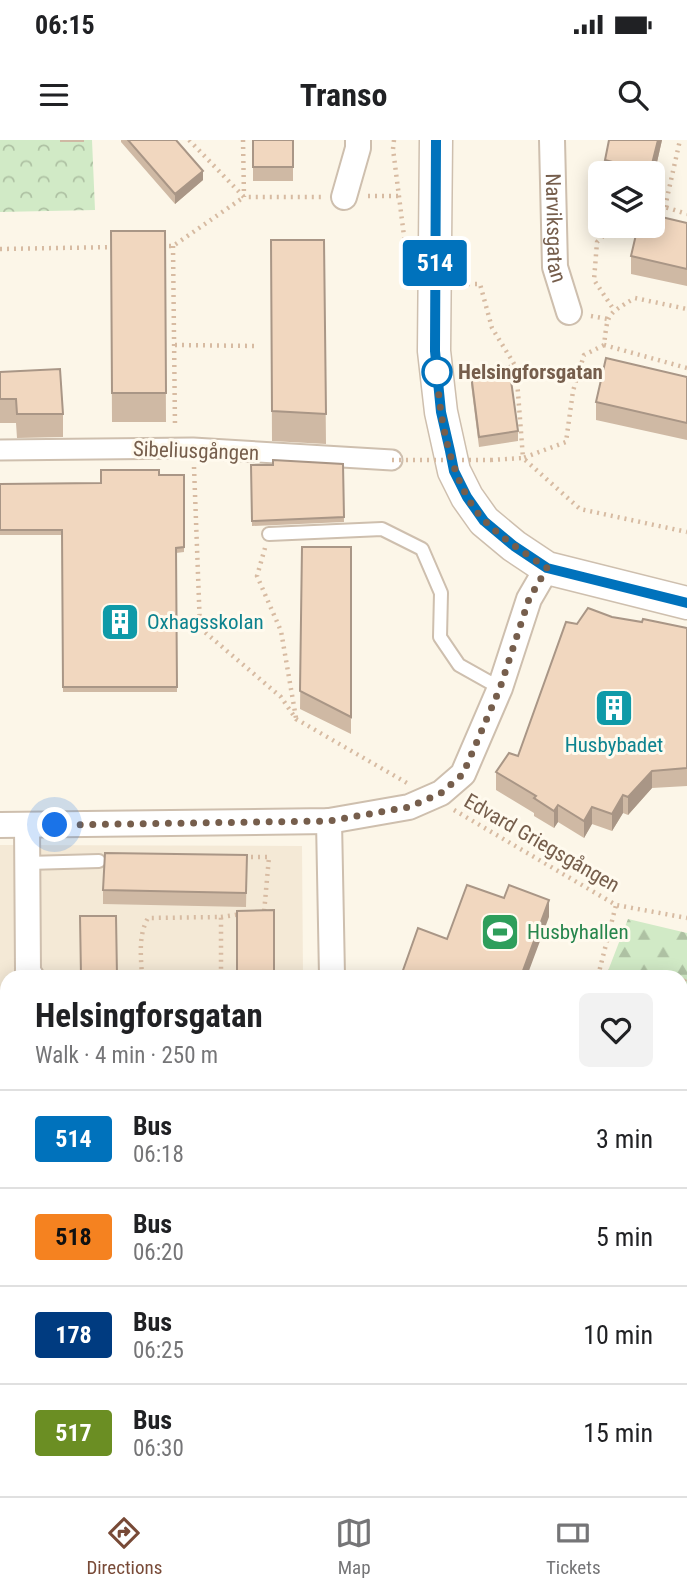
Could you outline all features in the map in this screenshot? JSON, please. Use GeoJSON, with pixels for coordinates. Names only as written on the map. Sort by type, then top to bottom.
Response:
{"type":"FeatureCollection","features":[{"type":"Feature","properties":{"kind":"street"},"geometry":{"type":"LineString","coordinates":[[344,197],[358,140]]}},
{"type":"Feature","properties":{"kind":"street"},"geometry":{"type":"LineString","coordinates":[[436,140],[435,351],[441,412],[454,471],[467,497],[484,521],[547,568],[687,603]]}},
{"type":"Feature","properties":{"kind":"street","name":"Narviksgatan"},"geometry":{"type":"LineString","coordinates":[[552,140],[555,267],[569,312]]}},
{"type":"Feature","properties":{"kind":"street","name":"Sibeliusgången"},"geometry":{"type":"LineString","coordinates":[[0,450],[184,448],[392,460]]}},
{"type":"Feature","properties":{"kind":"street"},"geometry":{"type":"LineString","coordinates":[[0,825],[329,821],[409,807],[441,793],[463,774],[500,688],[529,599],[547,568]]}},
{"type":"Feature","properties":{"kind":"street"},"geometry":{"type":"LineString","coordinates":[[329,821],[332,970]]}},
{"type":"Feature","properties":{"kind":"street"},"geometry":{"type":"LineString","coordinates":[[27,825],[29,970]]}},
{"type":"Feature","properties":{"kind":"lane"},"geometry":{"type":"LineString","coordinates":[[269,534],[382,529],[422,549],[441,593],[440,637],[459,665],[500,688]]}},
{"type":"Feature","properties":{"kind":"lane"},"geometry":{"type":"LineString","coordinates":[[28,863],[99,860]]}},
{"type":"Feature","properties":{"kind":"path"},"geometry":{"type":"LineString","coordinates":[[189,140],[244,197]]}},
{"type":"Feature","properties":{"kind":"path"},"geometry":{"type":"LineString","coordinates":[[243,140],[244,197]]}},
{"type":"Feature","properties":{"kind":"path"},"geometry":{"type":"LineString","coordinates":[[680,140],[665,207],[687,214]]}},
{"type":"Feature","properties":{"kind":"path"},"geometry":{"type":"LineString","coordinates":[[159,246],[173,246],[244,197],[344,197]]}},
{"type":"Feature","properties":{"kind":"path"},"geometry":{"type":"LineString","coordinates":[[601,238],[597,242],[594,280],[614,310]]}},
{"type":"Feature","properties":{"kind":"path","name":"Edvard Griegsgången"},"geometry":{"type":"LineString","coordinates":[[173,246],[175,345],[200,628],[281,697],[296,719],[616,905],[687,918]]}},
{"type":"Feature","properties":{"kind":"path"},"geometry":{"type":"LineString","coordinates":[[0,249],[120,247]]}},
{"type":"Feature","properties":{"kind":"path"},"geometry":{"type":"LineString","coordinates":[[480,284],[492,328],[516,367],[523,458],[580,509],[687,532]]}},
{"type":"Feature","properties":{"kind":"path"},"geometry":{"type":"LineString","coordinates":[[604,345],[608,319],[614,310],[635,298],[687,309]]}},
{"type":"Feature","properties":{"kind":"path"},"geometry":{"type":"LineString","coordinates":[[175,345],[257,346]]}},
{"type":"Feature","properties":{"kind":"path"},"geometry":{"type":"LineString","coordinates":[[392,460],[523,458],[566,442],[573,391],[584,355],[604,345],[687,368]]}},
{"type":"Feature","properties":{"kind":"path"},"geometry":{"type":"LineString","coordinates":[[269,534],[257,576],[281,631],[296,719]]}},
{"type":"Feature","properties":{"kind":"path"},"geometry":{"type":"LineString","coordinates":[[236,857],[269,857],[265,913],[256,913]]}},
{"type":"Feature","properties":{"kind":"path"},"geometry":{"type":"LineString","coordinates":[[600,970],[616,905]]}},
{"type":"Feature","properties":{"kind":"path"},"geometry":{"type":"LineString","coordinates":[[142,970],[143,927],[148,918],[246,914]]}},
{"type":"Feature","properties":{"kind":"path"},"geometry":{"type":"LineString","coordinates":[[220,970],[221,917]]}},
{"type":"Feature","properties":{"kind":"shaded area"},"geometry":{"type":"Polygon","coordinates":[[[0,845],[302,846],[303,970],[0,970],[0,845]]]}},
{"type":"Feature","properties":{"kind":"green space"},"geometry":{"type":"Polygon","coordinates":[[[0,140],[92,140],[95,210],[0,212],[0,140]]]}},
{"type":"Feature","properties":{"kind":"green space"},"geometry":{"type":"Polygon","coordinates":[[[628,919],[687,933],[687,970],[608,970],[628,919]]]}},
{"type":"Feature","properties":{"kind":"building"},"geometry":{"type":"Polygon","coordinates":[[[128,140],[176,140],[203,171],[175,194],[128,140]]]}},
{"type":"Feature","properties":{"kind":"building"},"geometry":{"type":"Polygon","coordinates":[[[253,140],[293,140],[293,167],[253,167],[253,140]]]}},
{"type":"Feature","properties":{"kind":"building"},"geometry":{"type":"Polygon","coordinates":[[[609,140],[658,140],[653,161],[605,160],[609,140]]]}},
{"type":"Feature","properties":{"kind":"building"},"geometry":{"type":"Polygon","coordinates":[[[665,218],[687,223],[687,269],[631,256],[635,238],[665,238],[665,218]]]}},
{"type":"Feature","properties":{"kind":"building"},"geometry":{"type":"Polygon","coordinates":[[[111,231],[165,231],[166,393],[112,393],[111,231]]]}},
{"type":"Feature","properties":{"kind":"building"},"geometry":{"type":"Polygon","coordinates":[[[271,240],[324,240],[326,414],[272,411],[271,240]]]}},
{"type":"Feature","properties":{"kind":"building"},"geometry":{"type":"Polygon","coordinates":[[[606,358],[687,377],[687,423],[596,402],[606,358]]]}},
{"type":"Feature","properties":{"kind":"building"},"geometry":{"type":"Polygon","coordinates":[[[509,366],[518,431],[479,437],[471,374],[509,366]]]}},
{"type":"Feature","properties":{"kind":"building"},"geometry":{"type":"Polygon","coordinates":[[[60,369],[63,414],[17,414],[16,399],[0,399],[0,372],[60,369]]]}},
{"type":"Feature","properties":{"kind":"building"},"geometry":{"type":"Polygon","coordinates":[[[273,460],[343,464],[344,517],[252,521],[251,465],[273,465],[273,460]]]}},
{"type":"Feature","properties":{"kind":"building","name":"Oxhagsskolan"},"geometry":{"type":"Polygon","coordinates":[[[101,470],[159,470],[159,475],[184,475],[184,547],[176,548],[177,687],[63,687],[62,530],[0,530],[0,484],[101,483],[101,470]]]}},
{"type":"Feature","properties":{"kind":"building"},"geometry":{"type":"Polygon","coordinates":[[[302,547],[351,547],[351,717],[300,691],[302,547]]]}},
{"type":"Feature","properties":{"kind":"building","name":"Husbybadet"},"geometry":{"type":"Polygon","coordinates":[[[588,608],[612,617],[642,622],[643,619],[687,628],[687,768],[652,771],[628,797],[623,795],[612,814],[592,807],[584,821],[558,805],[554,811],[534,798],[536,796],[496,772],[509,753],[518,756],[566,622],[577,624],[588,608]]]}},
{"type":"Feature","properties":{"kind":"building"},"geometry":{"type":"Polygon","coordinates":[[[105,853],[247,855],[246,893],[103,890],[105,853]]]}},
{"type":"Feature","properties":{"kind":"building","name":"Husbyhallen"},"geometry":{"type":"Polygon","coordinates":[[[467,885],[504,898],[509,885],[549,900],[523,970],[403,970],[418,928],[447,939],[467,885]]]}},
{"type":"Feature","properties":{"kind":"building"},"geometry":{"type":"Polygon","coordinates":[[[274,910],[274,970],[237,970],[237,911],[274,910]]]}},
{"type":"Feature","properties":{"kind":"building"},"geometry":{"type":"Polygon","coordinates":[[[80,916],[116,916],[117,970],[81,970],[80,916]]]}},
{"type":"Feature","properties":{"kind":"bus line","name":"514"},"geometry":{"type":"LineString","coordinates":[[436,140],[435,351],[441,412],[454,471],[467,497],[484,521],[547,568],[687,603]]}},
{"type":"Feature","properties":{"kind":"place","name":"Helsingforsgatan"},"geometry":{"type":"Point","coordinates":[437,372]}},
{"type":"Feature","properties":{"kind":"place","name":"Oxhagsskolan"},"geometry":{"type":"Point","coordinates":[120,622]}},
{"type":"Feature","properties":{"kind":"place","name":"Husbybadet"},"geometry":{"type":"Point","coordinates":[614,708]}},
{"type":"Feature","properties":{"kind":"place","name":"Husbyhallen"},"geometry":{"type":"Point","coordinates":[500,932]}},
{"type":"Feature","properties":{"kind":"route"},"geometry":{"type":"LineString","coordinates":[[55,825],[329,821],[409,807],[441,793],[463,774],[500,688],[529,599],[547,568],[484,521],[467,497],[454,471],[441,412],[437,372]]}}]}
